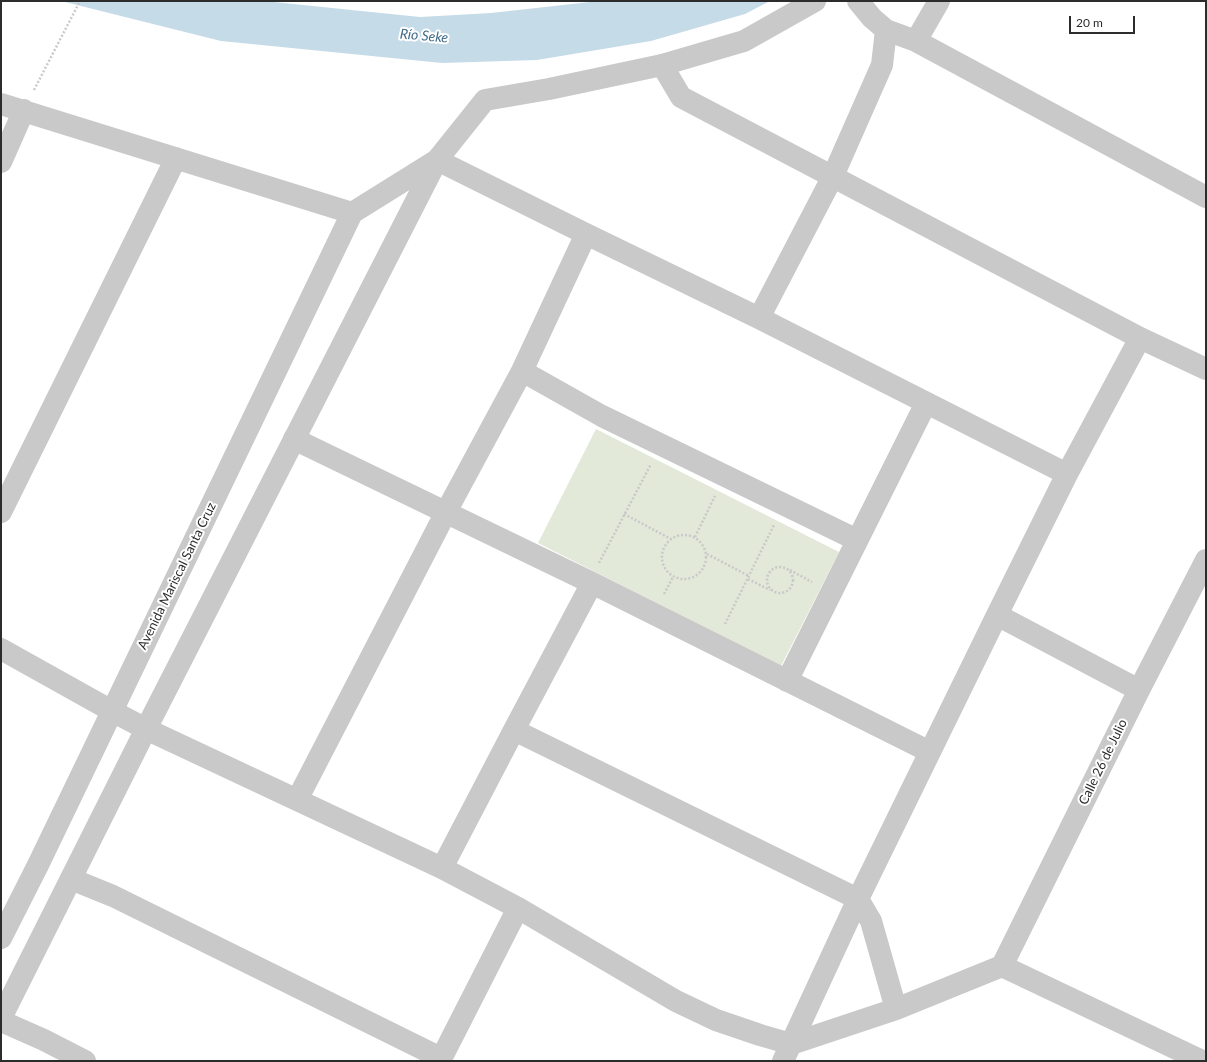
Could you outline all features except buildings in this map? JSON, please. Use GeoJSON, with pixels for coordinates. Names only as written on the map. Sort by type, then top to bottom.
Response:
{"type":"FeatureCollection","features":[{"type":"Feature","properties":{"kind":"street"},"geometry":{"type":"LineString","coordinates":[[1,1018],[146,729],[437,160],[485,100],[549,89],[662,65],[744,40],[815,1]]}},
{"type":"Feature","properties":{"kind":"street"},"geometry":{"type":"LineString","coordinates":[[858,1],[872,18],[886,30],[916,41],[1206,197]]}},
{"type":"Feature","properties":{"kind":"street"},"geometry":{"type":"LineString","coordinates":[[916,41],[939,1]]}},
{"type":"Feature","properties":{"kind":"street"},"geometry":{"type":"LineString","coordinates":[[759,318],[833,176],[882,65],[886,30]]}},
{"type":"Feature","properties":{"kind":"street"},"geometry":{"type":"LineString","coordinates":[[662,65],[681,97],[1140,338],[1206,369]]}},
{"type":"Feature","properties":{"kind":"street"},"geometry":{"type":"LineString","coordinates":[[1,104],[352,213],[437,160]]}},
{"type":"Feature","properties":{"kind":"street"},"geometry":{"type":"LineString","coordinates":[[1,162],[24,110]]}},
{"type":"Feature","properties":{"kind":"street"},"geometry":{"type":"LineString","coordinates":[[1,512],[176,158]]}},
{"type":"Feature","properties":{"kind":"street"},"geometry":{"type":"LineString","coordinates":[[437,160],[759,318],[1067,474]]}},
{"type":"Feature","properties":{"kind":"street","name":"Avenida Mariscal Santa Cruz"},"geometry":{"type":"LineString","coordinates":[[1,938],[352,213]]}},
{"type":"Feature","properties":{"kind":"street"},"geometry":{"type":"LineString","coordinates":[[297,800],[446,512],[522,371],[586,234]]}},
{"type":"Feature","properties":{"kind":"street"},"geometry":{"type":"LineString","coordinates":[[787,1053],[858,899],[997,615],[1067,474],[1140,338]]}},
{"type":"Feature","properties":{"kind":"street"},"geometry":{"type":"LineString","coordinates":[[522,371],[602,416],[857,540]]}},
{"type":"Feature","properties":{"kind":"street"},"geometry":{"type":"LineString","coordinates":[[787,681],[926,403]]}},
{"type":"Feature","properties":{"kind":"street"},"geometry":{"type":"LineString","coordinates":[[294,439],[446,512],[595,574],[787,681],[930,752]]}},
{"type":"Feature","properties":{"kind":"street","name":"Calle 26 de Julio"},"geometry":{"type":"LineString","coordinates":[[1002,966],[1139,690],[1206,560]]}},
{"type":"Feature","properties":{"kind":"street"},"geometry":{"type":"LineString","coordinates":[[442,868],[595,574]]}},
{"type":"Feature","properties":{"kind":"street"},"geometry":{"type":"LineString","coordinates":[[997,615],[1139,690]]}},
{"type":"Feature","properties":{"kind":"street"},"geometry":{"type":"LineString","coordinates":[[1,649],[146,729],[442,868],[518,908],[676,1000],[787,1053],[1002,966],[1202,1061]]}},
{"type":"Feature","properties":{"kind":"street"},"geometry":{"type":"LineString","coordinates":[[514,730],[858,899],[871,921],[896,1009]]}},
{"type":"Feature","properties":{"kind":"street"},"geometry":{"type":"LineString","coordinates":[[72,879],[113,896],[441,1059],[518,908]]}},
{"type":"Feature","properties":{"kind":"street"},"geometry":{"type":"LineString","coordinates":[[1,1021],[86,1061]]}},
{"type":"Feature","properties":{"kind":"path"},"geometry":{"type":"LineString","coordinates":[[24,110],[80,1]]}},
{"type":"Feature","properties":{"kind":"path"},"geometry":{"type":"LineString","coordinates":[[595,574],[624,514],[654,458]]}},
{"type":"Feature","properties":{"kind":"path"},"geometry":{"type":"LineString","coordinates":[[695,537],[718,490]]}},
{"type":"Feature","properties":{"kind":"path"},"geometry":{"type":"LineString","coordinates":[[624,514],[671,539]]}},
{"type":"Feature","properties":{"kind":"path"},"geometry":{"type":"LineString","coordinates":[[723,628],[776,521]]}},
{"type":"Feature","properties":{"kind":"path"},"geometry":{"type":"LineString","coordinates":[[681,535],[695,537],[701,542],[705,549],[706,564],[697,576],[689,579],[673,577],[664,568],[662,553],[664,547],[671,539],[681,535]]}},
{"type":"Feature","properties":{"kind":"path"},"geometry":{"type":"LineString","coordinates":[[706,554],[778,594],[786,592],[792,586],[793,577],[789,570],[785,568]]}},
{"type":"Feature","properties":{"kind":"path"},"geometry":{"type":"LineString","coordinates":[[774,592],[767,586],[766,582],[768,573],[776,567],[785,568],[816,583]]}},
{"type":"Feature","properties":{"kind":"path"},"geometry":{"type":"LineString","coordinates":[[663,597],[673,577]]}},
{"type":"Feature","properties":{"kind":"green space"},"geometry":{"type":"Polygon","coordinates":[[[596,429],[839,552],[781,666],[538,543],[596,429]]]}},
{"type":"Feature","properties":{"kind":"water","name":"Río Seke"},"geometry":{"type":"Polygon","coordinates":[[[61,1],[264,1],[420,17],[491,13],[599,1],[770,1],[745,14],[651,41],[537,60],[442,63],[221,41],[61,1]]]}}]}
